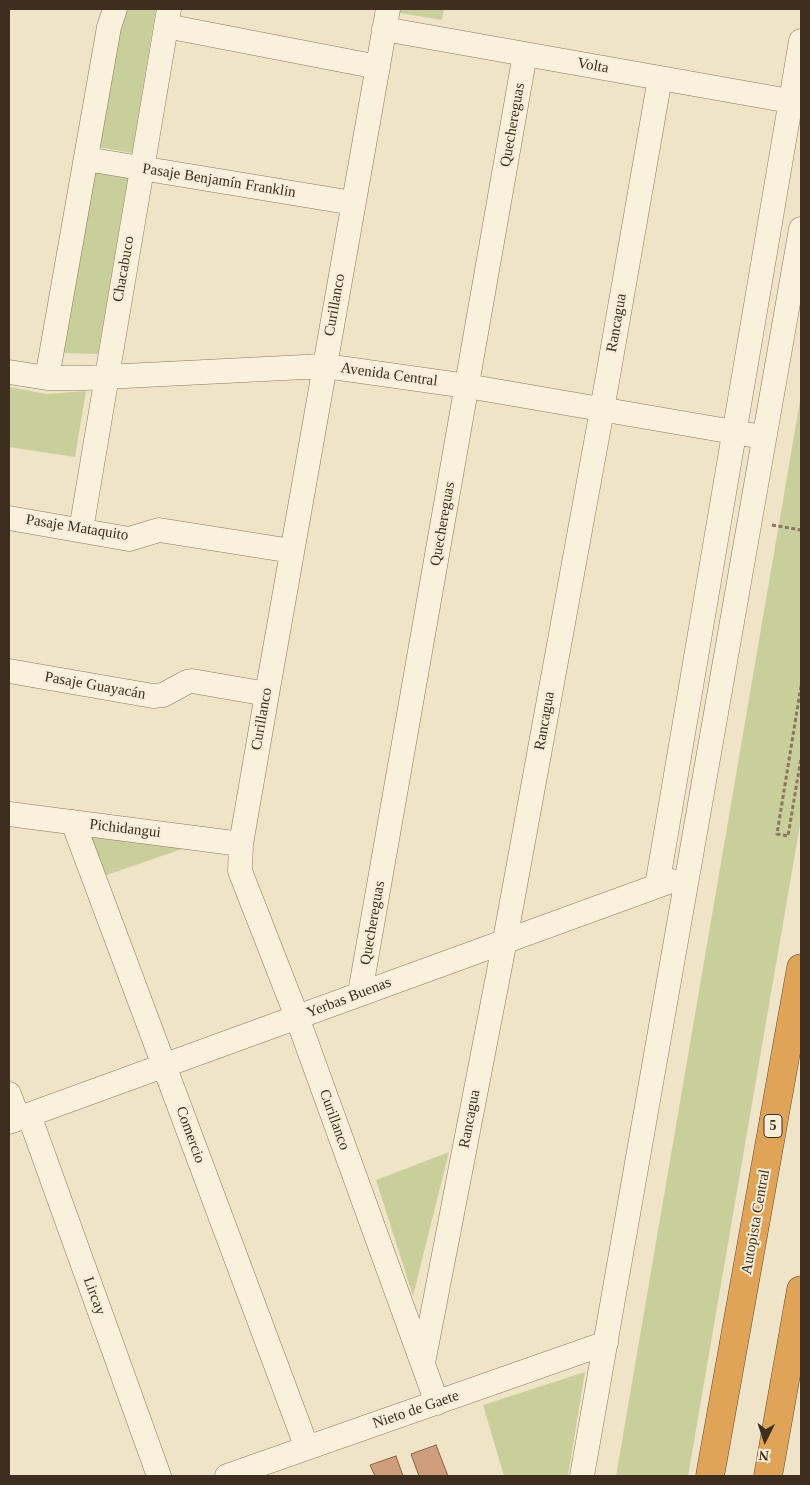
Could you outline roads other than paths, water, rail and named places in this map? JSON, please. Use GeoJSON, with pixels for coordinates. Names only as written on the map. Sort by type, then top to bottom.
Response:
{"type":"FeatureCollection","features":[{"type":"Feature","properties":{"kind":"highway","name":"Autopista Central"},"geometry":{"type":"LineString","coordinates":[[710,1476],[801,968]]}},
{"type":"Feature","properties":{"kind":"highway"},"geometry":{"type":"LineString","coordinates":[[768,1476],[801,1290]]}},
{"type":"Feature","properties":{"kind":"street"},"geometry":{"type":"LineString","coordinates":[[47,378],[109,27],[115,9]]}},
{"type":"Feature","properties":{"kind":"street"},"geometry":{"type":"LineString","coordinates":[[167,17],[378,67]]}},
{"type":"Feature","properties":{"kind":"street","name":"Chacabuco"},"geometry":{"type":"LineString","coordinates":[[81,530],[167,17]]}},
{"type":"Feature","properties":{"kind":"street","name":"Curillanco"},"geometry":{"type":"LineString","coordinates":[[386,19],[266,694],[241,844],[240,871],[297,1017],[437,1403]]}},
{"type":"Feature","properties":{"kind":"street","name":"Volta"},"geometry":{"type":"LineString","coordinates":[[386,19],[525,54],[796,102]]}},
{"type":"Feature","properties":{"kind":"street"},"geometry":{"type":"LineString","coordinates":[[657,886],[735,432],[796,102],[801,41]]}},
{"type":"Feature","properties":{"kind":"street","name":"Quechereguas"},"geometry":{"type":"LineString","coordinates":[[360,993],[525,54]]}},
{"type":"Feature","properties":{"kind":"street","name":"Rancagua"},"geometry":{"type":"LineString","coordinates":[[423,1363],[505,940],[602,410],[660,78]]}},
{"type":"Feature","properties":{"kind":"street","name":"Pasaje Benjamín Franklin"},"geometry":{"type":"LineString","coordinates":[[86,160],[353,204]]}},
{"type":"Feature","properties":{"kind":"street"},"geometry":{"type":"LineString","coordinates":[[582,1476],[801,229]]}},
{"type":"Feature","properties":{"kind":"street","name":"Avenida Central"},"geometry":{"type":"LineString","coordinates":[[9,372],[47,378],[325,366],[467,386],[765,437]]}},
{"type":"Feature","properties":{"kind":"street","name":"Pasaje Mataquito"},"geometry":{"type":"LineString","coordinates":[[9,518],[130,539],[159,530],[292,551]]}},
{"type":"Feature","properties":{"kind":"street","name":"Pasaje Guayacán"},"geometry":{"type":"LineString","coordinates":[[9,671],[153,696],[163,695],[192,681],[266,694]]}},
{"type":"Feature","properties":{"kind":"street","name":"Pichidangui"},"geometry":{"type":"LineString","coordinates":[[9,814],[241,844]]}},
{"type":"Feature","properties":{"kind":"street","name":"Comercio"},"geometry":{"type":"LineString","coordinates":[[73,822],[306,1448]]}},
{"type":"Feature","properties":{"kind":"street","name":"Yerbas Buenas"},"geometry":{"type":"LineString","coordinates":[[18,1119],[689,874]]}},
{"type":"Feature","properties":{"kind":"street","name":"Lircay"},"geometry":{"type":"LineString","coordinates":[[9,1094],[159,1476]]}},
{"type":"Feature","properties":{"kind":"street","name":"Nieto de Gaete"},"geometry":{"type":"LineString","coordinates":[[227,1476],[606,1343]]}}]}
